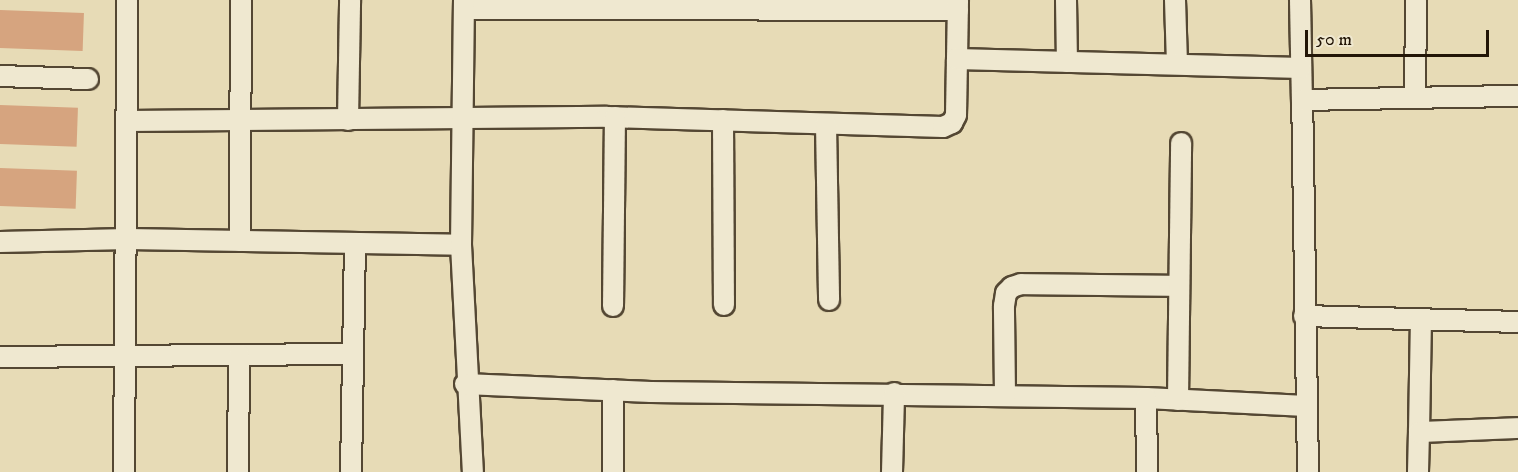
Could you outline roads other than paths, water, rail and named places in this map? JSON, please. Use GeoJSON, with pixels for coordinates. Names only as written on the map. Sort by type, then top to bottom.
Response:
{"type":"FeatureCollection","features":[{"type":"Feature","properties":{"kind":"street"},"geometry":{"type":"LineString","coordinates":[[124,472],[128,239],[127,0]]}},
{"type":"Feature","properties":{"kind":"street"},"geometry":{"type":"LineString","coordinates":[[240,241],[241,0]]}},
{"type":"Feature","properties":{"kind":"street"},"geometry":{"type":"LineString","coordinates":[[348,120],[350,0]]}},
{"type":"Feature","properties":{"kind":"street"},"geometry":{"type":"LineString","coordinates":[[1066,0],[1067,62]]}},
{"type":"Feature","properties":{"kind":"street"},"geometry":{"type":"LineString","coordinates":[[1175,0],[1177,64]]}},
{"type":"Feature","properties":{"kind":"street"},"geometry":{"type":"LineString","coordinates":[[1300,0],[1308,472]]}},
{"type":"Feature","properties":{"kind":"street"},"geometry":{"type":"LineString","coordinates":[[1415,98],[1416,0]]}},
{"type":"Feature","properties":{"kind":"street"},"geometry":{"type":"LineString","coordinates":[[128,121],[461,120],[615,117],[943,127],[952,123],[956,115],[958,5],[464,5],[461,120],[461,245],[465,384],[472,472]]}},
{"type":"Feature","properties":{"kind":"street"},"geometry":{"type":"LineString","coordinates":[[957,59],[1301,68]]}},
{"type":"Feature","properties":{"kind":"street"},"geometry":{"type":"LineString","coordinates":[[0,76],[88,80]]}},
{"type":"Feature","properties":{"kind":"street"},"geometry":{"type":"LineString","coordinates":[[1302,100],[1518,96]]}},
{"type":"Feature","properties":{"kind":"street"},"geometry":{"type":"LineString","coordinates":[[613,306],[615,117]]}},
{"type":"Feature","properties":{"kind":"street"},"geometry":{"type":"LineString","coordinates":[[723,120],[724,305]]}},
{"type":"Feature","properties":{"kind":"street"},"geometry":{"type":"LineString","coordinates":[[826,124],[829,300]]}},
{"type":"Feature","properties":{"kind":"street"},"geometry":{"type":"LineString","coordinates":[[1178,400],[1181,143]]}},
{"type":"Feature","properties":{"kind":"street"},"geometry":{"type":"LineString","coordinates":[[0,243],[128,239],[461,245]]}},
{"type":"Feature","properties":{"kind":"street"},"geometry":{"type":"LineString","coordinates":[[351,472],[355,243]]}},
{"type":"Feature","properties":{"kind":"street"},"geometry":{"type":"LineString","coordinates":[[1005,394],[1004,306],[1006,293],[1012,287],[1021,284],[1179,286]]}},
{"type":"Feature","properties":{"kind":"street"},"geometry":{"type":"LineString","coordinates":[[1305,316],[1518,322]]}},
{"type":"Feature","properties":{"kind":"street"},"geometry":{"type":"LineString","coordinates":[[1418,472],[1421,319]]}},
{"type":"Feature","properties":{"kind":"street"},"geometry":{"type":"LineString","coordinates":[[0,357],[353,354]]}},
{"type":"Feature","properties":{"kind":"street"},"geometry":{"type":"LineString","coordinates":[[238,472],[239,355]]}},
{"type":"Feature","properties":{"kind":"street"},"geometry":{"type":"LineString","coordinates":[[465,384],[613,390],[1005,394],[1306,406]]}},
{"type":"Feature","properties":{"kind":"street"},"geometry":{"type":"LineString","coordinates":[[613,390],[613,472]]}},
{"type":"Feature","properties":{"kind":"street"},"geometry":{"type":"LineString","coordinates":[[892,472],[894,393]]}},
{"type":"Feature","properties":{"kind":"street"},"geometry":{"type":"LineString","coordinates":[[1146,398],[1147,472]]}},
{"type":"Feature","properties":{"kind":"street"},"geometry":{"type":"LineString","coordinates":[[1419,432],[1518,428]]}}]}
